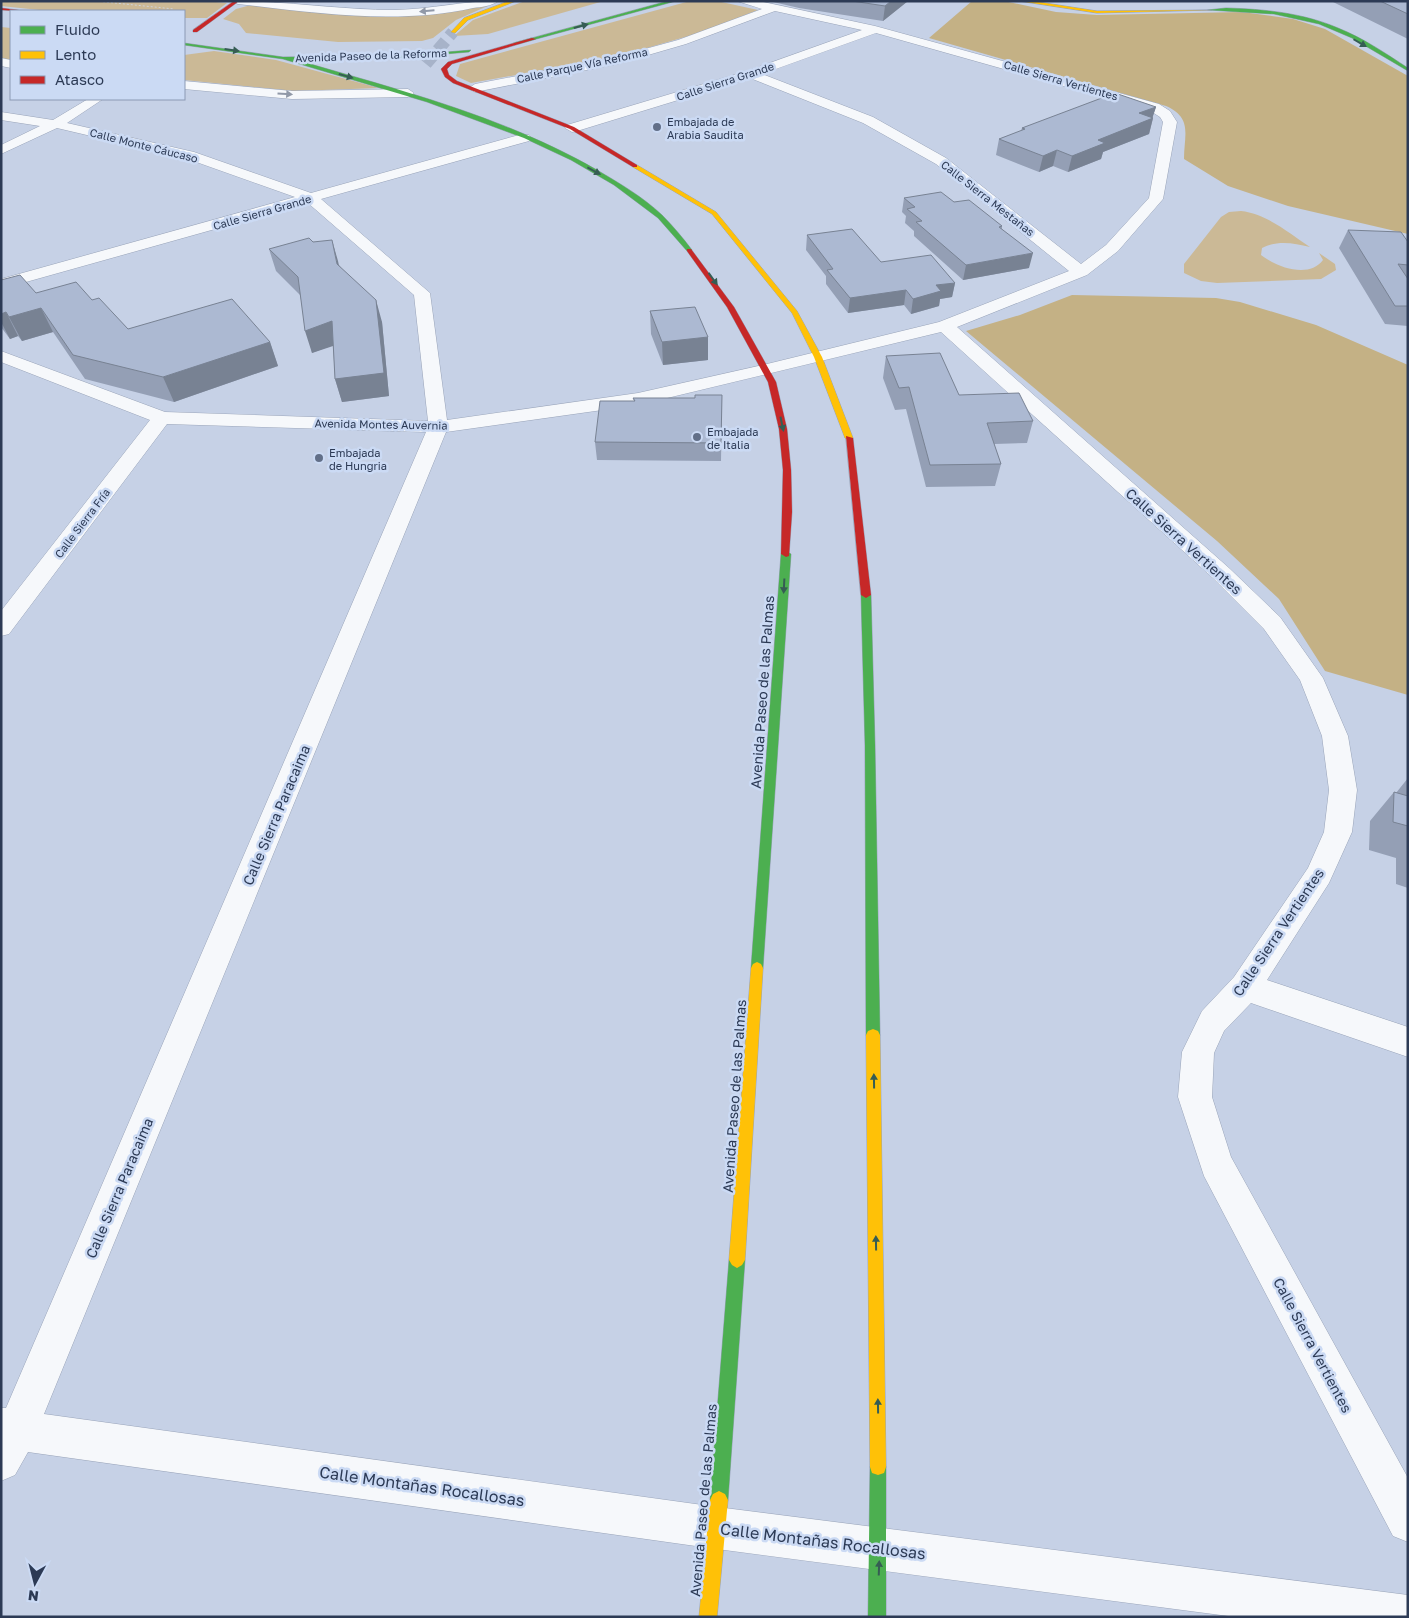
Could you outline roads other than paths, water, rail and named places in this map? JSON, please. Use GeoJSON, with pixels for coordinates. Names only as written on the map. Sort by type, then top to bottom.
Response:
{"type":"FeatureCollection","features":[{"type":"Feature","properties":{"kind":"main road"},"geometry":{"type":"LineString","coordinates":[[190,30],[238,1]]}},
{"type":"Feature","properties":{"kind":"main road"},"geometry":{"type":"LineString","coordinates":[[453,32],[466,19],[514,1]]}},
{"type":"Feature","properties":{"kind":"main road","name":"Avenida Paseo de la Reforma"},"geometry":{"type":"LineString","coordinates":[[185,44],[283,58],[426,55],[480,50],[534,38],[674,1]]}},
{"type":"Feature","properties":{"kind":"main road"},"geometry":{"type":"LineString","coordinates":[[1021,1],[1060,9],[1096,12],[1228,8],[1283,14],[1334,28],[1408,70]]}},
{"type":"Feature","properties":{"kind":"main road"},"geometry":{"type":"LineString","coordinates":[[1048,1],[1100,7],[1223,2],[1289,9],[1349,26],[1408,58]]}},
{"type":"Feature","properties":{"kind":"main road"},"geometry":{"type":"LineString","coordinates":[[515,31],[559,19]]}},
{"type":"Feature","properties":{"kind":"main road"},"geometry":{"type":"LineString","coordinates":[[190,30],[213,33]]}},
{"type":"Feature","properties":{"kind":"main road"},"geometry":{"type":"LineString","coordinates":[[534,38],[450,63],[444,69],[447,76],[455,82],[572,128],[714,213],[795,312],[818,356],[851,444],[865,574],[870,745],[879,1548],[876,1617]]}},
{"type":"Feature","properties":{"kind":"main road","name":"Avenida Paseo de la Reforma"},"geometry":{"type":"LineString","coordinates":[[437,42],[463,39]]}},
{"type":"Feature","properties":{"kind":"main road","name":"Avenida Paseo de las Palmas"},"geometry":{"type":"LineString","coordinates":[[283,58],[408,93],[484,121],[551,148],[605,178],[656,214],[712,278],[731,305],[767,370],[774,387],[784,435],[789,513],[717,1528],[708,1617]]}},
{"type":"Feature","properties":{"kind":"main road"},"geometry":{"type":"LineString","coordinates":[[423,87],[534,133],[551,148]]}},
{"type":"Feature","properties":{"kind":"street"},"geometry":{"type":"LineString","coordinates":[[238,1],[340,12],[381,13],[446,10],[493,1]]}},
{"type":"Feature","properties":{"kind":"street","name":"Calle Sierra Vertientes"},"geometry":{"type":"LineString","coordinates":[[742,1],[875,29],[1146,104],[1166,114],[1170,122],[1156,199],[1112,248],[1081,272],[946,326],[818,356]]}},
{"type":"Feature","properties":{"kind":"street","name":"Calle Parque Vía Reforma"},"geometry":{"type":"LineString","coordinates":[[474,88],[613,61],[682,42],[774,8]]}},
{"type":"Feature","properties":{"kind":"street","name":"Calle Sierra Grande"},"geometry":{"type":"LineString","coordinates":[[572,128],[751,74],[875,29]]}},
{"type":"Feature","properties":{"kind":"street","name":"Calle Sierra Mestañas"},"geometry":{"type":"LineString","coordinates":[[751,74],[868,120],[941,161],[1081,272]]}},
{"type":"Feature","properties":{"kind":"street"},"geometry":{"type":"LineString","coordinates":[[185,85],[292,94],[408,93]]}},
{"type":"Feature","properties":{"kind":"street"},"geometry":{"type":"LineString","coordinates":[[1,150],[55,124],[95,100]]}},
{"type":"Feature","properties":{"kind":"street","name":"Calle Monte Cáucaso"},"geometry":{"type":"LineString","coordinates":[[1,116],[55,124],[189,155],[310,198]]}},
{"type":"Feature","properties":{"kind":"street","name":"Calle Sierra Grande"},"geometry":{"type":"LineString","coordinates":[[1,284],[524,138]]}},
{"type":"Feature","properties":{"kind":"street","name":"Calle Sierra Paracaima"},"geometry":{"type":"LineString","coordinates":[[7,1439],[438,427],[422,294],[310,198]]}},
{"type":"Feature","properties":{"kind":"street","name":"Calle Sierra Vertientes"},"geometry":{"type":"LineString","coordinates":[[946,326],[1222,573],[1272,623],[1310,678],[1335,736],[1343,790],[1338,832],[1319,875],[1244,987],[1214,1021],[1198,1052],[1195,1096],[1216,1164],[1408,1522]]}},
{"type":"Feature","properties":{"kind":"street","name":"Avenida Montes Auvernia"},"geometry":{"type":"LineString","coordinates":[[1,356],[162,418],[438,427],[638,399],[767,370],[818,356]]}},
{"type":"Feature","properties":{"kind":"street","name":"Calle Sierra Fría"},"geometry":{"type":"LineString","coordinates":[[1,628],[162,418]]}},
{"type":"Feature","properties":{"kind":"street"},"geometry":{"type":"LineString","coordinates":[[1244,987],[1408,1042]]}},
{"type":"Feature","properties":{"kind":"street","name":"Calle Montañas Rocallosas"},"geometry":{"type":"LineString","coordinates":[[7,1439],[1408,1616]]}},
{"type":"Feature","properties":{"kind":"tunnel"},"geometry":{"type":"LineString","coordinates":[[426,64],[453,32]]}},
{"type":"Feature","properties":{"kind":"place","name":"Embajada de Arabia Saudita"},"geometry":{"type":"Point","coordinates":[657,127]}},
{"type":"Feature","properties":{"kind":"place","name":"Embajada de Italia"},"geometry":{"type":"Point","coordinates":[697,437]}},
{"type":"Feature","properties":{"kind":"place","name":"Embajada de Hungria"},"geometry":{"type":"Point","coordinates":[319,458]}}]}
